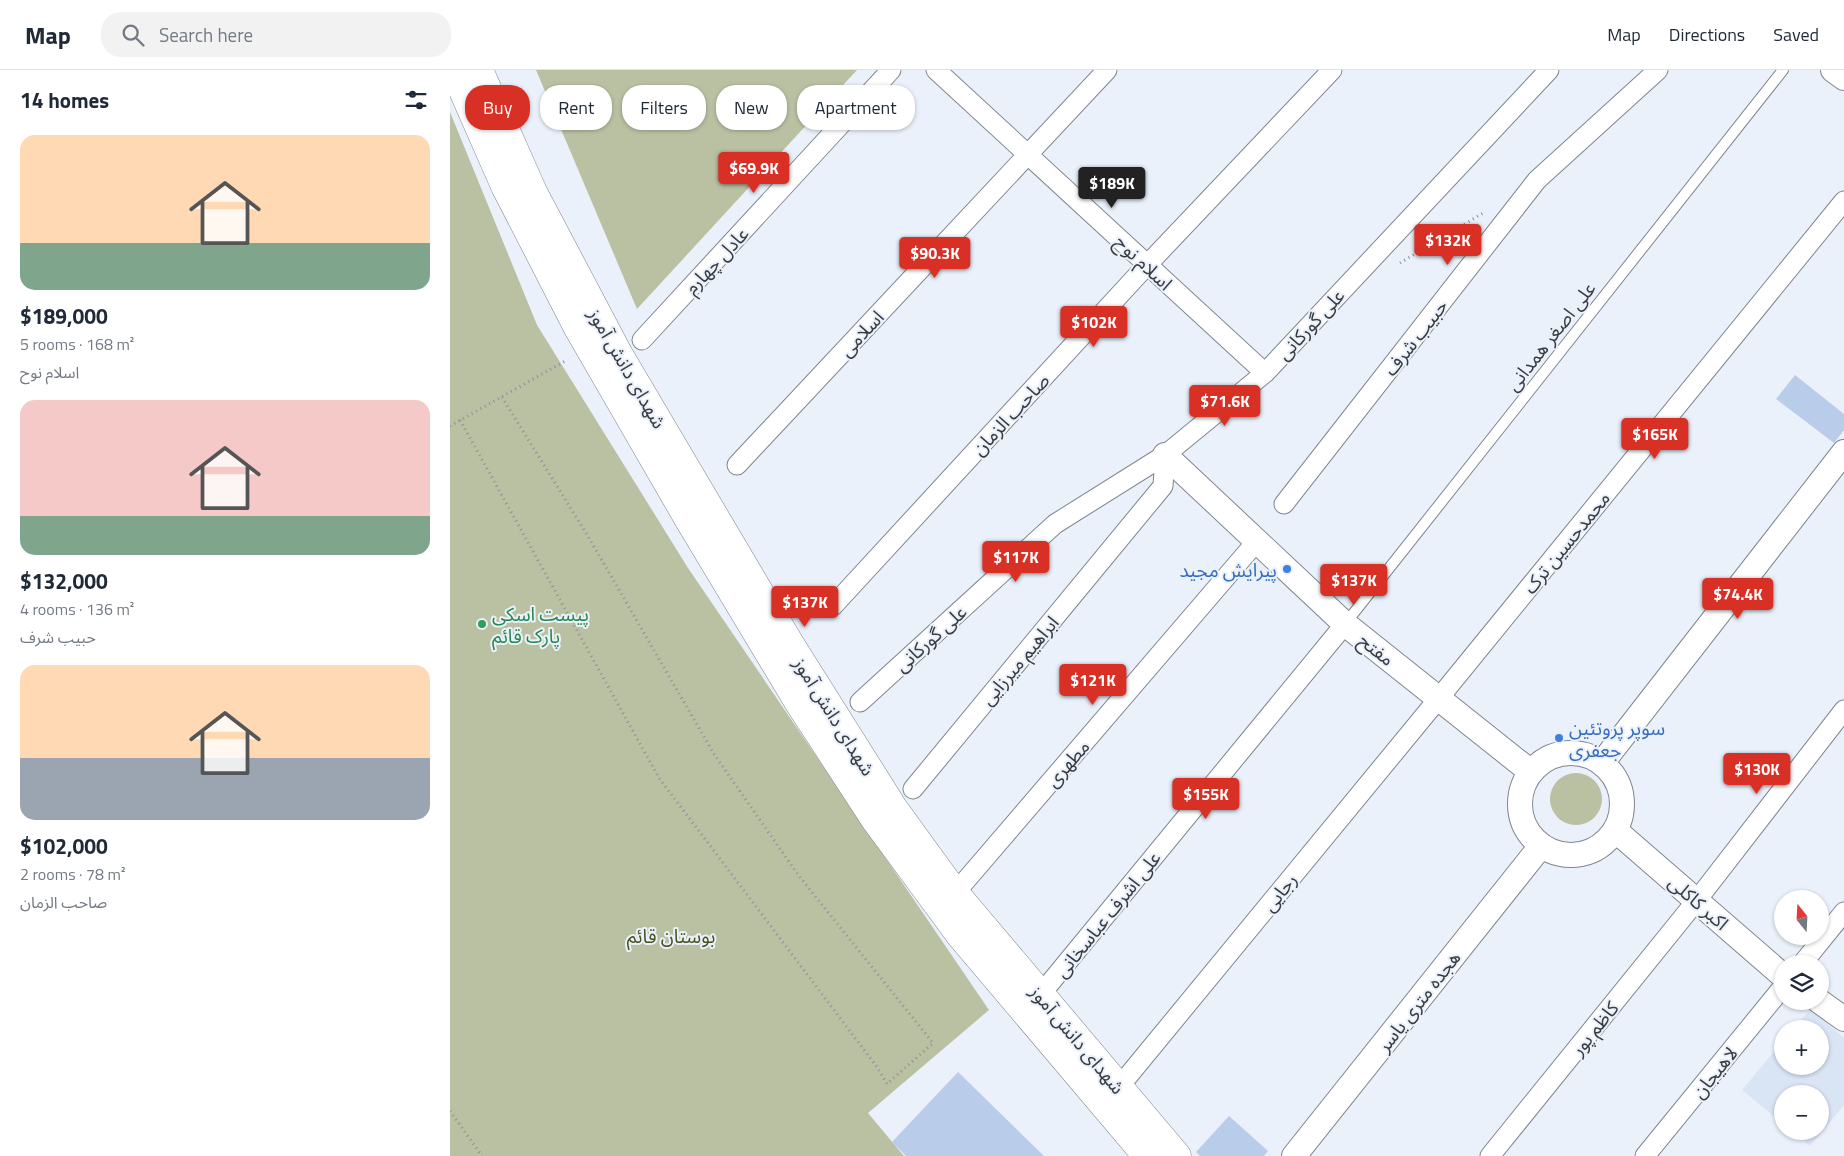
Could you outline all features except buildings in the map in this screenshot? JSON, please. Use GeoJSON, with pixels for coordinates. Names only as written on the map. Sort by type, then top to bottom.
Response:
{"type":"FeatureCollection","features":[{"type":"Feature","properties":{"kind":"main road"},"geometry":{"type":"LineString","coordinates":[[454,70],[505,186],[578,328],[684,511],[799,703],[876,821],[946,899],[960,935],[1147,1156]]}},
{"type":"Feature","properties":{"kind":"main road","name":"شهدای دانش آموز"},"geometry":{"type":"LineString","coordinates":[[479,70],[533,192],[618,355],[790,644],[894,809],[946,899],[1041,994],[1177,1156]]}},
{"type":"Feature","properties":{"kind":"street","name":"عادل چهارم"},"geometry":{"type":"LineString","coordinates":[[642,340],[890,70]]}},
{"type":"Feature","properties":{"kind":"street","name":"اسلام نوح"},"geometry":{"type":"LineString","coordinates":[[936,70],[1265,372]]}},
{"type":"Feature","properties":{"kind":"street","name":"اسلامی"},"geometry":{"type":"LineString","coordinates":[[737,465],[1107,70]]}},
{"type":"Feature","properties":{"kind":"street","name":"صاحب الزمان"},"geometry":{"type":"LineString","coordinates":[[833,606],[1147,265],[1332,70]]}},
{"type":"Feature","properties":{"kind":"street","name":"علی گورکانی"},"geometry":{"type":"LineString","coordinates":[[860,702],[1055,524],[1164,456],[1265,372],[1549,70]]}},
{"type":"Feature","properties":{"kind":"street","name":"حبیب شرف"},"geometry":{"type":"LineString","coordinates":[[1284,504],[1537,180],[1658,70]]}},
{"type":"Feature","properties":{"kind":"street"},"geometry":{"type":"LineString","coordinates":[[1833,70],[1844,78]]}},
{"type":"Feature","properties":{"kind":"street","name":"محمدحسین ترک"},"geometry":{"type":"LineString","coordinates":[[1439,698],[1844,201]]}},
{"type":"Feature","properties":{"kind":"street"},"geometry":{"type":"LineString","coordinates":[[1602,763],[1844,452]]}},
{"type":"Feature","properties":{"kind":"street","name":"مفتح"},"geometry":{"type":"LineString","coordinates":[[1164,456],[1345,624],[1531,772]]}},
{"type":"Feature","properties":{"kind":"street","name":"ابراهیم میرزایی"},"geometry":{"type":"LineString","coordinates":[[913,789],[1163,486],[1164,456]]}},
{"type":"Feature","properties":{"kind":"street","name":"مطهری"},"geometry":{"type":"LineString","coordinates":[[946,899],[1257,541]]}},
{"type":"Feature","properties":{"kind":"street","name":"علی اشرف عباسخانی"},"geometry":{"type":"LineString","coordinates":[[1041,994],[1345,624]]}},
{"type":"Feature","properties":{"kind":"street","name":"رجایی"},"geometry":{"type":"LineString","coordinates":[[1119,1087],[1439,698]]}},
{"type":"Feature","properties":{"kind":"street","name":"کاظم پور"},"geometry":{"type":"LineString","coordinates":[[1490,1156],[1697,900],[1844,710]]}},
{"type":"Feature","properties":{"kind":"street"},"geometry":{"type":"LineString","coordinates":[[1573,753],[1588,756],[1602,763],[1612,774],[1621,794],[1621,816],[1615,830],[1606,841],[1595,849],[1582,854],[1568,855],[1554,852],[1541,846],[1530,834],[1522,819],[1520,803],[1523,786],[1531,772],[1543,762],[1557,755],[1573,753]]}},
{"type":"Feature","properties":{"kind":"street","name":"اکبر کاکلی"},"geometry":{"type":"LineString","coordinates":[[1615,830],[1774,968]]}},
{"type":"Feature","properties":{"kind":"street","name":"هجده متری یاسر"},"geometry":{"type":"LineString","coordinates":[[1294,1156],[1541,846]]}},
{"type":"Feature","properties":{"kind":"street"},"geometry":{"type":"LineString","coordinates":[[1809,955],[1844,912]]}},
{"type":"Feature","properties":{"kind":"street","name":"لاهیجان"},"geometry":{"type":"LineString","coordinates":[[1645,1156],[1774,998]]}},
{"type":"Feature","properties":{"kind":"street"},"geometry":{"type":"LineString","coordinates":[[1829,1008],[1844,1019]]}},
{"type":"Feature","properties":{"kind":"lane","name":"علی اصغر همدانی"},"geometry":{"type":"LineString","coordinates":[[1345,624],[1783,70]]}},
{"type":"Feature","properties":{"kind":"path"},"geometry":{"type":"LineString","coordinates":[[1392,267],[1486,211]]}},
{"type":"Feature","properties":{"kind":"path"},"geometry":{"type":"LineString","coordinates":[[450,426],[568,360]]}},
{"type":"Feature","properties":{"kind":"path"},"geometry":{"type":"LineString","coordinates":[[460,420],[659,778],[877,1067],[887,1084],[934,1043],[799,876],[714,754],[589,538],[502,397]]}},
{"type":"Feature","properties":{"kind":"path"},"geometry":{"type":"LineString","coordinates":[[450,1111],[482,1156]]}},
{"type":"Feature","properties":{"kind":"shaded area"},"geometry":{"type":"Polygon","coordinates":[[[1811,1010],[1823,1020],[1801,1020],[1811,1010]]]}},
{"type":"Feature","properties":{"kind":"shaded area"},"geometry":{"type":"Polygon","coordinates":[[[1829,1025],[1844,1038],[1844,1105],[1829,1123],[1829,1085],[1774,1085],[1774,1116],[1742,1090],[1774,1052],[1774,1075],[1829,1075],[1829,1025]]]}},
{"type":"Feature","properties":{"kind":"shaded area"},"geometry":{"type":"Polygon","coordinates":[[[1803,1140],[1815,1140],[1810,1146],[1803,1140]]]}},
{"type":"Feature","properties":{"kind":"green space"},"geometry":{"type":"Polygon","coordinates":[[[536,70],[857,70],[843,85],[797,85],[797,130],[802,130],[637,309],[561,130],[612,130],[612,85],[542,85],[536,70]]]}},
{"type":"Feature","properties":{"kind":"green space","name":"بوستان قائم"},"geometry":{"type":"Polygon","coordinates":[[[450,112],[537,325],[688,568],[989,1010],[868,1113],[904,1156],[450,1156],[450,112]]]}},
{"type":"Feature","properties":{"kind":"green space"},"geometry":{"type":"Polygon","coordinates":[[[1576,773],[1586,775],[1594,781],[1600,789],[1602,799],[1600,809],[1594,817],[1586,823],[1576,825],[1566,823],[1558,817],[1552,809],[1550,799],[1552,789],[1558,781],[1566,775],[1576,773]]]}},
{"type":"Feature","properties":{"kind":"place","name":"پیرایش مجید"},"geometry":{"type":"Point","coordinates":[1287,569]}},
{"type":"Feature","properties":{"kind":"place","name":"پیست اسکی پارک قائم"},"geometry":{"type":"Point","coordinates":[482,624]}},
{"type":"Feature","properties":{"kind":"place","name":"سوپر پروتئین جعفری"},"geometry":{"type":"Point","coordinates":[1559,738]}}]}
